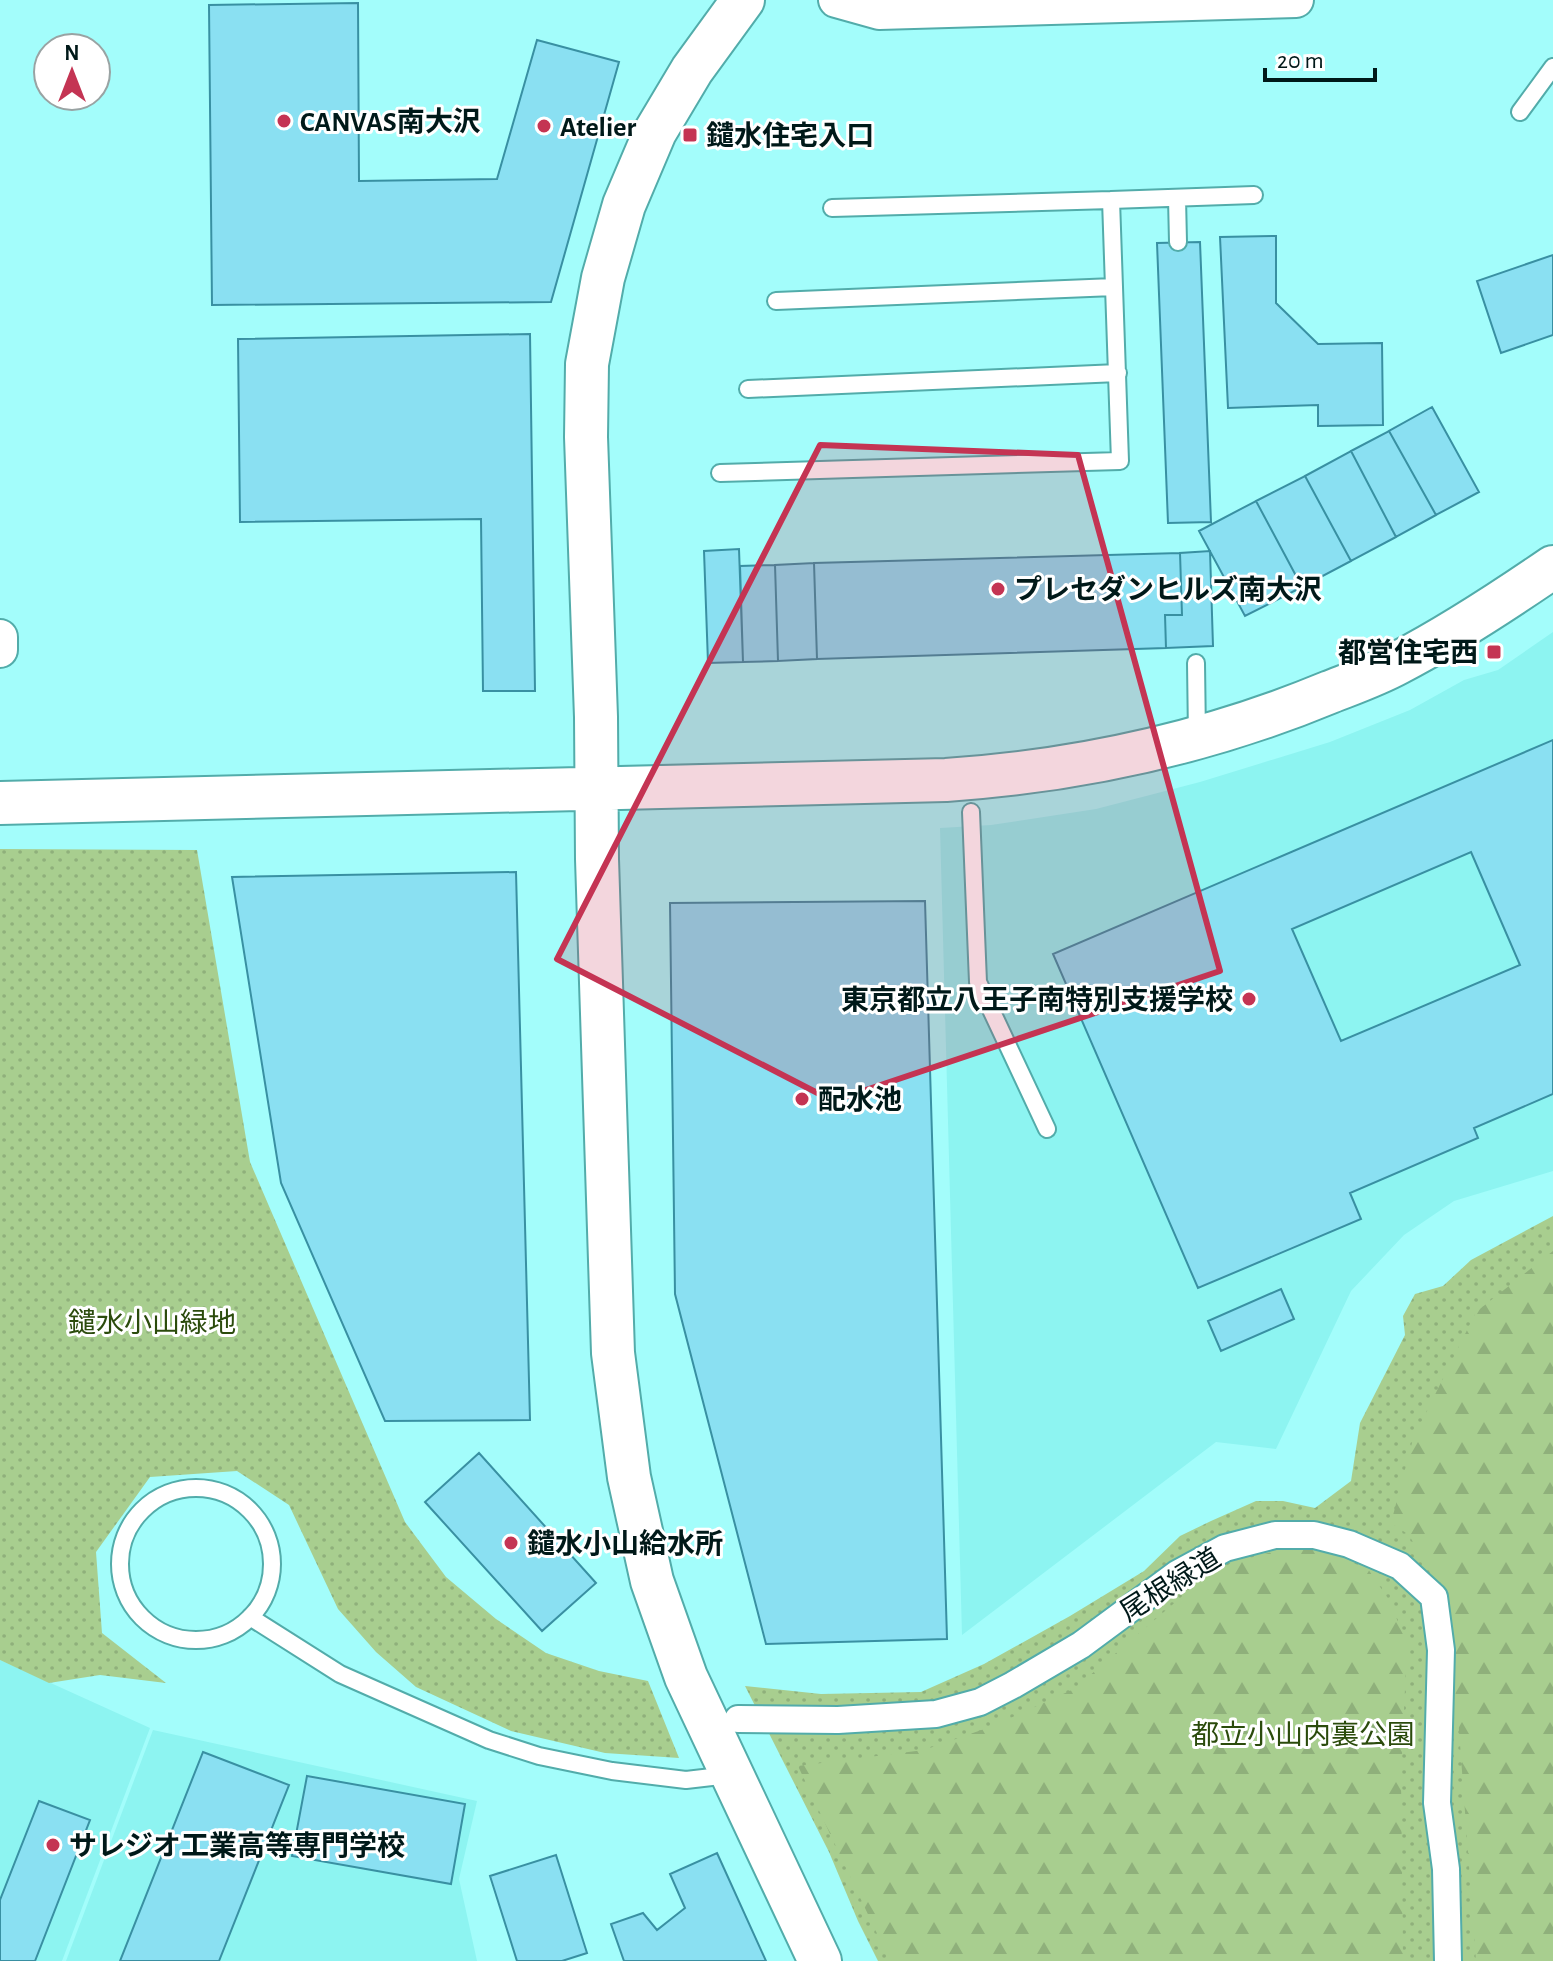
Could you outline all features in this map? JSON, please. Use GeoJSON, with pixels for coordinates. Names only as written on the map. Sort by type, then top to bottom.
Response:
{"type":"FeatureCollection","features":[{"type":"Feature","properties":{"kind":"street"},"geometry":{"type":"LineString","coordinates":[[743,0],[692,70],[655,132],[624,205],[603,278],[587,364],[586,437],[613,1353],[629,1477],[652,1581],[686,1677],[820,1961]]}},
{"type":"Feature","properties":{"kind":"street"},"geometry":{"type":"LineString","coordinates":[[836,0],[879,12],[940,5],[1296,0]]}},
{"type":"Feature","properties":{"kind":"street"},"geometry":{"type":"LineString","coordinates":[[0,803],[946,780],[1011,776],[1082,766],[1197,739],[1288,710],[1394,665],[1468,625],[1553,567]]}},
{"type":"Feature","properties":{"kind":"street"},"geometry":{"type":"LineString","coordinates":[[0,637],[0,650]]}},
{"type":"Feature","properties":{"kind":"street","name":"尾根緑道"},"geometry":{"type":"LineString","coordinates":[[738,1719],[838,1720],[936,1714],[980,1702],[1081,1645],[1177,1574],[1225,1548],[1275,1535],[1314,1535],[1349,1544],[1400,1566],[1434,1597],[1441,1650],[1437,1803],[1446,1869],[1448,1961]]}},
{"type":"Feature","properties":{"kind":"lane"},"geometry":{"type":"LineString","coordinates":[[1520,112],[1553,67]]}},
{"type":"Feature","properties":{"kind":"lane"},"geometry":{"type":"LineString","coordinates":[[832,208],[1254,195]]}},
{"type":"Feature","properties":{"kind":"lane"},"geometry":{"type":"LineString","coordinates":[[1177,198],[1178,242]]}},
{"type":"Feature","properties":{"kind":"lane"},"geometry":{"type":"LineString","coordinates":[[720,473],[1120,461],[1111,200]]}},
{"type":"Feature","properties":{"kind":"lane"},"geometry":{"type":"LineString","coordinates":[[776,301],[1114,287]]}},
{"type":"Feature","properties":{"kind":"lane"},"geometry":{"type":"LineString","coordinates":[[748,389],[1118,373]]}},
{"type":"Feature","properties":{"kind":"lane"},"geometry":{"type":"LineString","coordinates":[[1196,663],[1197,739]]}},
{"type":"Feature","properties":{"kind":"lane"},"geometry":{"type":"LineString","coordinates":[[971,812],[978,982],[1047,1129]]}},
{"type":"Feature","properties":{"kind":"lane"},"geometry":{"type":"LineString","coordinates":[[194,1488],[220,1491],[244,1503],[261,1523],[270,1544],[272,1570],[265,1595],[250,1617],[228,1633],[202,1640],[175,1637],[151,1625],[134,1608],[122,1584],[120,1558],[126,1532],[141,1510],[167,1492],[194,1488]]}},
{"type":"Feature","properties":{"kind":"lane"},"geometry":{"type":"LineString","coordinates":[[250,1617],[340,1674],[489,1740],[539,1756],[612,1771],[686,1780],[730,1775]]}},
{"type":"Feature","properties":{"kind":"highlighted area"},"geometry":{"type":"Polygon","coordinates":[[[820,445],[1078,455],[1220,971],[833,1101],[557,959],[820,445]]]}},
{"type":"Feature","properties":{"kind":"shaded area","name":"東京都立八王子南特別支援学校"},"geometry":{"type":"Polygon","coordinates":[[[1553,632],[1553,1171],[1454,1201],[1404,1235],[1351,1291],[1276,1449],[1216,1442],[962,1635],[940,828],[991,825],[1096,809],[1200,782],[1330,742],[1410,710],[1464,680],[1498,670],[1553,632]]]}},
{"type":"Feature","properties":{"kind":"shaded area","name":"サレジオ工業高等専門学校"},"geometry":{"type":"Polygon","coordinates":[[[0,1660],[150,1728],[62,1961],[0,1961],[0,1660]]]}},
{"type":"Feature","properties":{"kind":"shaded area"},"geometry":{"type":"Polygon","coordinates":[[[153,1730],[477,1801],[459,1879],[477,1961],[66,1961],[153,1730]]]}},
{"type":"Feature","properties":{"kind":"green space","name":"鑓水小山緑地"},"geometry":{"type":"Polygon","coordinates":[[[0,849],[197,850],[250,1162],[405,1522],[446,1577],[496,1619],[546,1653],[599,1671],[648,1681],[679,1758],[605,1753],[511,1731],[416,1687],[376,1652],[338,1609],[289,1505],[237,1471],[150,1477],[96,1552],[102,1633],[166,1683],[100,1675],[49,1683],[0,1660],[0,849]]]}},
{"type":"Feature","properties":{"kind":"green space","name":"都立小山内裏公園"},"geometry":{"type":"Polygon","coordinates":[[[1553,1216],[1553,1961],[878,1961],[829,1852],[745,1686],[821,1694],[921,1692],[984,1664],[1070,1616],[1144,1571],[1180,1536],[1211,1521],[1256,1501],[1283,1501],[1315,1508],[1351,1481],[1360,1423],[1405,1335],[1403,1316],[1415,1294],[1443,1286],[1471,1260],[1553,1216]]]}},
{"type":"Feature","properties":{"kind":"green space"},"geometry":{"type":"Polygon","coordinates":[[[1553,1251],[1553,1961],[1476,1961],[1457,1703],[1438,1587],[1409,1535],[1391,1523],[1413,1439],[1476,1312],[1553,1251]]]}},
{"type":"Feature","properties":{"kind":"green space"},"geometry":{"type":"Polygon","coordinates":[[[1287,1548],[1321,1550],[1368,1569],[1389,1600],[1407,1644],[1401,1777],[1403,1961],[890,1961],[798,1766],[924,1750],[993,1726],[1074,1689],[1193,1587],[1231,1563],[1287,1548]]]}},
{"type":"Feature","properties":{"kind":"building","name":"CANVAS南大沢"},"geometry":{"type":"Polygon","coordinates":[[[358,3],[359,181],[497,179],[537,40],[619,62],[551,302],[212,305],[209,5],[358,3]]]}},
{"type":"Feature","properties":{"kind":"building"},"geometry":{"type":"Polygon","coordinates":[[[1276,236],[1276,303],[1318,344],[1382,343],[1383,425],[1318,426],[1318,405],[1228,408],[1220,237],[1276,236]]]}},
{"type":"Feature","properties":{"kind":"building"},"geometry":{"type":"Polygon","coordinates":[[[1200,242],[1211,522],[1168,523],[1157,243],[1200,242]]]}},
{"type":"Feature","properties":{"kind":"building"},"geometry":{"type":"Polygon","coordinates":[[[1553,255],[1553,335],[1501,353],[1477,281],[1553,255]]]}},
{"type":"Feature","properties":{"kind":"building"},"geometry":{"type":"Polygon","coordinates":[[[530,334],[535,691],[483,691],[481,519],[240,522],[238,339],[530,334]]]}},
{"type":"Feature","properties":{"kind":"building"},"geometry":{"type":"Polygon","coordinates":[[[1432,407],[1479,492],[1436,515],[1389,431],[1432,407]]]}},
{"type":"Feature","properties":{"kind":"building"},"geometry":{"type":"Polygon","coordinates":[[[1389,431],[1436,515],[1396,537],[1351,451],[1389,431]]]}},
{"type":"Feature","properties":{"kind":"building"},"geometry":{"type":"Polygon","coordinates":[[[1351,451],[1396,537],[1351,561],[1305,476],[1351,451]]]}},
{"type":"Feature","properties":{"kind":"building"},"geometry":{"type":"Polygon","coordinates":[[[1305,476],[1351,561],[1302,587],[1256,501],[1305,476]]]}},
{"type":"Feature","properties":{"kind":"building"},"geometry":{"type":"Polygon","coordinates":[[[1256,501],[1302,587],[1245,616],[1199,531],[1256,501]]]}},
{"type":"Feature","properties":{"kind":"building"},"geometry":{"type":"Polygon","coordinates":[[[739,549],[743,662],[708,663],[704,551],[739,549]]]}},
{"type":"Feature","properties":{"kind":"building"},"geometry":{"type":"Polygon","coordinates":[[[1210,551],[1213,646],[1166,648],[1165,615],[1182,615],[1180,553],[1210,551]]]}},
{"type":"Feature","properties":{"kind":"building","name":"プレセダンヒルズ南大沢"},"geometry":{"type":"Polygon","coordinates":[[[1180,553],[1182,615],[1165,615],[1166,648],[817,659],[814,563],[1180,553]]]}},
{"type":"Feature","properties":{"kind":"building"},"geometry":{"type":"Polygon","coordinates":[[[814,563],[817,659],[778,661],[775,565],[814,563]]]}},
{"type":"Feature","properties":{"kind":"building"},"geometry":{"type":"Polygon","coordinates":[[[775,565],[778,661],[743,662],[740,566],[775,565]]]}},
{"type":"Feature","properties":{"kind":"building"},"geometry":{"type":"Polygon","coordinates":[[[1553,740],[1553,1094],[1474,1128],[1478,1138],[1350,1193],[1361,1219],[1198,1288],[1053,954],[1553,740]],[[1471,852],[1292,929],[1341,1041],[1520,965],[1471,852]]]}},
{"type":"Feature","properties":{"kind":"building"},"geometry":{"type":"Polygon","coordinates":[[[516,872],[530,1420],[385,1421],[281,1183],[232,877],[516,872]]]}},
{"type":"Feature","properties":{"kind":"building","name":"配水池"},"geometry":{"type":"Polygon","coordinates":[[[925,901],[947,1639],[766,1644],[675,1294],[670,903],[925,901]]]}},
{"type":"Feature","properties":{"kind":"building"},"geometry":{"type":"Polygon","coordinates":[[[1281,1289],[1294,1319],[1221,1351],[1208,1321],[1281,1289]]]}},
{"type":"Feature","properties":{"kind":"building","name":"鑓水小山給水所"},"geometry":{"type":"Polygon","coordinates":[[[479,1453],[596,1583],[542,1631],[425,1502],[479,1453]]]}},
{"type":"Feature","properties":{"kind":"building"},"geometry":{"type":"Polygon","coordinates":[[[203,1752],[289,1785],[219,1961],[120,1961],[203,1752]]]}},
{"type":"Feature","properties":{"kind":"building"},"geometry":{"type":"Polygon","coordinates":[[[307,1776],[465,1804],[451,1884],[292,1856],[307,1776]]]}},
{"type":"Feature","properties":{"kind":"building"},"geometry":{"type":"Polygon","coordinates":[[[39,1801],[90,1820],[35,1961],[0,1961],[0,1900],[39,1801]]]}},
{"type":"Feature","properties":{"kind":"building"},"geometry":{"type":"Polygon","coordinates":[[[717,1853],[766,1961],[624,1961],[611,1924],[643,1913],[657,1930],[685,1908],[670,1874],[717,1853]]]}},
{"type":"Feature","properties":{"kind":"building"},"geometry":{"type":"Polygon","coordinates":[[[556,1855],[587,1953],[562,1961],[517,1961],[490,1876],[556,1855]]]}},
{"type":"Feature","properties":{"kind":"place","name":"CANVAS南大沢"},"geometry":{"type":"Point","coordinates":[284,121]}},
{"type":"Feature","properties":{"kind":"place","name":"Atelier"},"geometry":{"type":"Point","coordinates":[544,126]}},
{"type":"Feature","properties":{"kind":"place","name":"鑓水住宅入口"},"geometry":{"type":"Point","coordinates":[690,135]}},
{"type":"Feature","properties":{"kind":"place","name":"プレセダンヒルズ南大沢"},"geometry":{"type":"Point","coordinates":[998,589]}},
{"type":"Feature","properties":{"kind":"place","name":"都営住宅西"},"geometry":{"type":"Point","coordinates":[1494,652]}},
{"type":"Feature","properties":{"kind":"place","name":"東京都立八王子南特別支援学校"},"geometry":{"type":"Point","coordinates":[1249,999]}},
{"type":"Feature","properties":{"kind":"place","name":"配水池"},"geometry":{"type":"Point","coordinates":[802,1099]}},
{"type":"Feature","properties":{"kind":"place","name":"鑓水小山給水所"},"geometry":{"type":"Point","coordinates":[511,1543]}},
{"type":"Feature","properties":{"kind":"place","name":"サレジオ工業高等専門学校"},"geometry":{"type":"Point","coordinates":[53,1845]}}]}
